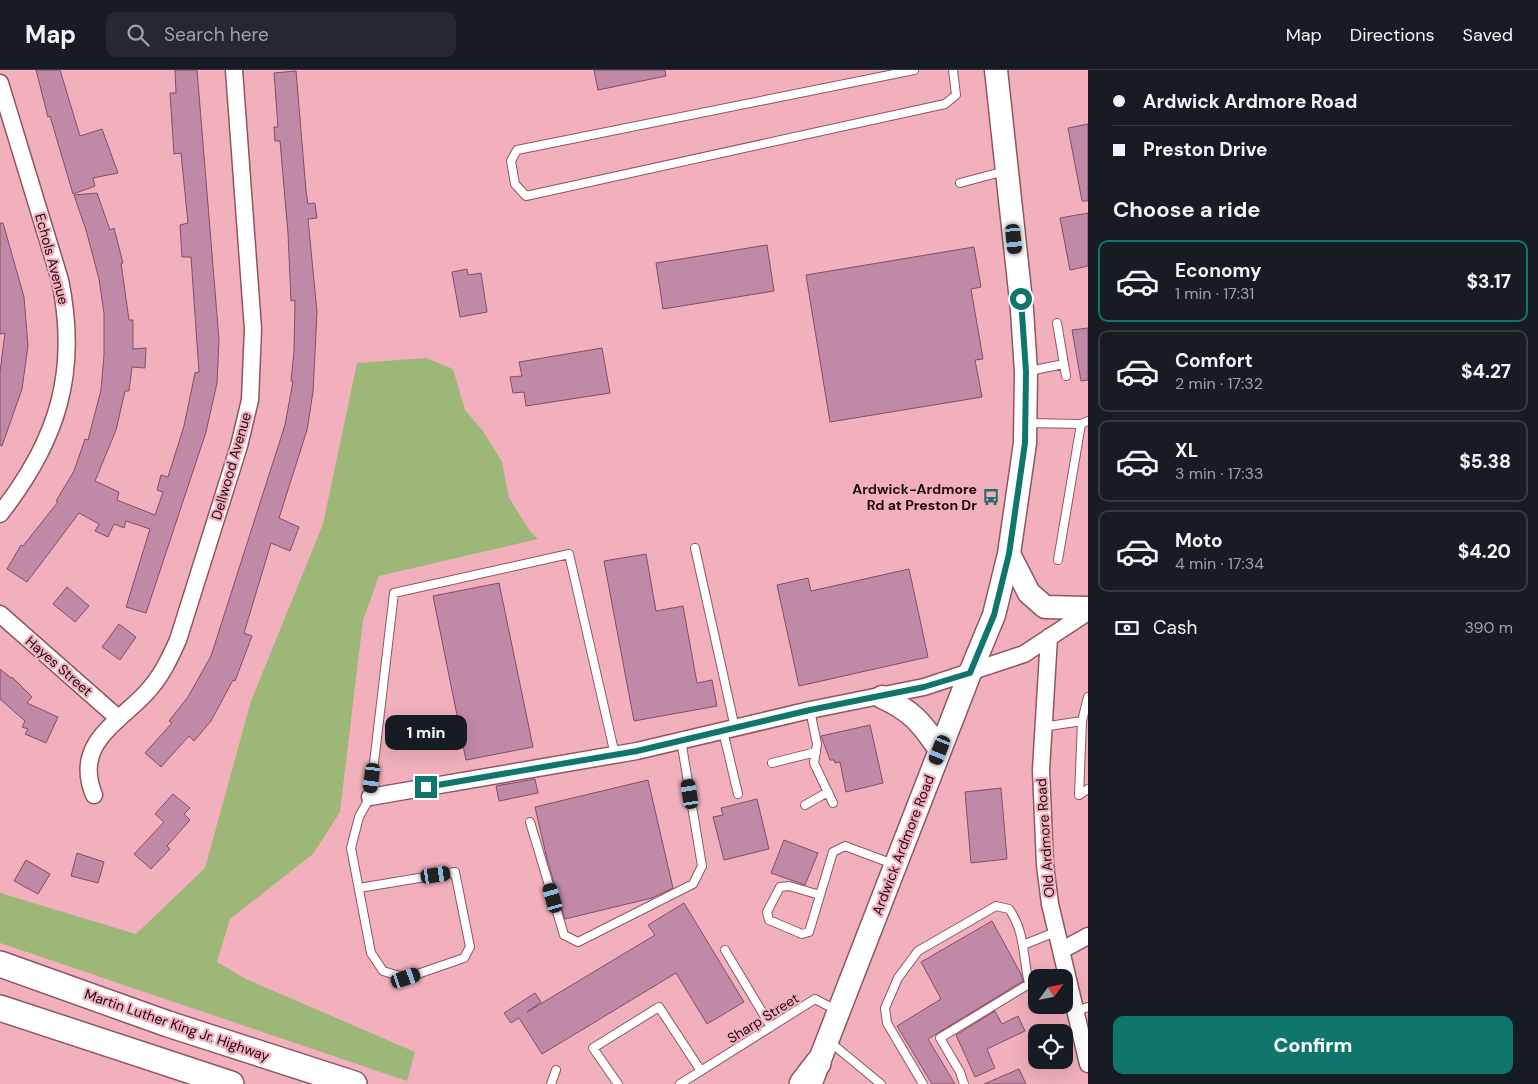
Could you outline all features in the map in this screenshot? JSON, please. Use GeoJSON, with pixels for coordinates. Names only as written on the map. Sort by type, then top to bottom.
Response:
{"type":"FeatureCollection","features":[{"type":"Feature","properties":{"kind":"main road","name":"Ardwick Ardmore Road"},"geometry":{"type":"LineString","coordinates":[[819,1062],[994,615],[1009,554],[1025,443],[1026,372],[1022,310],[996,70]]}},
{"type":"Feature","properties":{"kind":"main road"},"geometry":{"type":"LineString","coordinates":[[1009,554],[1029,593],[1045,607],[1088,610]]}},
{"type":"Feature","properties":{"kind":"main road"},"geometry":{"type":"LineString","coordinates":[[882,697],[905,708],[924,726],[940,750]]}},
{"type":"Feature","properties":{"kind":"main road","name":"Martin Luther King Jr. Highway"},"geometry":{"type":"LineString","coordinates":[[0,964],[168,1024],[354,1084]]}},
{"type":"Feature","properties":{"kind":"main road"},"geometry":{"type":"LineString","coordinates":[[0,1008],[231,1084]]}},
{"type":"Feature","properties":{"kind":"main road"},"geometry":{"type":"LineString","coordinates":[[802,1084],[819,1062]]}},
{"type":"Feature","properties":{"kind":"street","name":"Dellwood Avenue"},"geometry":{"type":"LineString","coordinates":[[94,795],[88,774],[92,754],[98,740],[118,718],[145,694],[170,658],[246,421],[252,375],[253,329],[234,70]]}},
{"type":"Feature","properties":{"kind":"street","name":"Echols Avenue"},"geometry":{"type":"LineString","coordinates":[[0,83],[60,280],[66,308],[68,354],[64,387],[52,426],[21,485],[0,514]]}},
{"type":"Feature","properties":{"kind":"street"},"geometry":{"type":"LineString","coordinates":[[370,797],[615,755],[810,710],[924,687],[1024,654],[1088,610]]}},
{"type":"Feature","properties":{"kind":"street","name":"Hayes Street"},"geometry":{"type":"LineString","coordinates":[[0,614],[118,718]]}},
{"type":"Feature","properties":{"kind":"street","name":"Old Ardmore Road"},"geometry":{"type":"LineString","coordinates":[[1049,638],[1042,727],[1041,770],[1044,865],[1050,904],[1062,950],[1082,1009],[1088,1064]]}},
{"type":"Feature","properties":{"kind":"street"},"geometry":{"type":"LineString","coordinates":[[1062,950],[1088,936]]}},
{"type":"Feature","properties":{"kind":"lane"},"geometry":{"type":"LineString","coordinates":[[914,70],[518,150],[511,161],[515,184],[526,196],[945,104],[956,94],[953,70]]}},
{"type":"Feature","properties":{"kind":"lane"},"geometry":{"type":"LineString","coordinates":[[960,182],[1007,170]]}},
{"type":"Feature","properties":{"kind":"lane"},"geometry":{"type":"LineString","coordinates":[[1057,324],[1066,376]]}},
{"type":"Feature","properties":{"kind":"lane"},"geometry":{"type":"LineString","coordinates":[[1026,372],[1064,364]]}},
{"type":"Feature","properties":{"kind":"lane"},"geometry":{"type":"LineString","coordinates":[[1024,423],[1084,423],[1058,560]]}},
{"type":"Feature","properties":{"kind":"lane"},"geometry":{"type":"LineString","coordinates":[[695,548],[729,729],[738,794]]}},
{"type":"Feature","properties":{"kind":"lane"},"geometry":{"type":"LineString","coordinates":[[359,888],[455,872],[470,947],[464,958],[406,978],[383,971],[371,953],[351,848],[359,816],[370,797],[394,593],[569,554],[615,755]]}},
{"type":"Feature","properties":{"kind":"lane"},"geometry":{"type":"LineString","coordinates":[[1088,697],[1082,721],[1079,795],[1088,788]]}},
{"type":"Feature","properties":{"kind":"lane"},"geometry":{"type":"LineString","coordinates":[[810,710],[817,744],[814,762],[833,802]]}},
{"type":"Feature","properties":{"kind":"lane"},"geometry":{"type":"LineString","coordinates":[[1042,727],[1082,721]]}},
{"type":"Feature","properties":{"kind":"lane"},"geometry":{"type":"LineString","coordinates":[[530,822],[564,935],[578,942],[693,884],[702,866],[681,740]]}},
{"type":"Feature","properties":{"kind":"lane"},"geometry":{"type":"LineString","coordinates":[[772,763],[816,752]]}},
{"type":"Feature","properties":{"kind":"lane"},"geometry":{"type":"LineString","coordinates":[[805,804],[828,792]]}},
{"type":"Feature","properties":{"kind":"lane"},"geometry":{"type":"LineString","coordinates":[[820,895],[789,886],[780,887],[767,912],[769,920],[802,934],[809,932],[833,852],[844,846],[895,864]]}},
{"type":"Feature","properties":{"kind":"lane"},"geometry":{"type":"LineString","coordinates":[[923,1084],[887,1023],[885,1008],[898,978],[918,951],[996,906],[1009,909],[1015,918],[1024,944],[1025,968],[1029,984],[940,1038],[960,1072],[964,1084]]}},
{"type":"Feature","properties":{"kind":"lane"},"geometry":{"type":"LineString","coordinates":[[1024,944],[1058,931]]}},
{"type":"Feature","properties":{"kind":"lane"},"geometry":{"type":"LineString","coordinates":[[725,950],[771,1027]]}},
{"type":"Feature","properties":{"kind":"lane","name":"Sharp Street"},"geometry":{"type":"LineString","coordinates":[[680,1084],[815,999],[839,1011]]}},
{"type":"Feature","properties":{"kind":"lane"},"geometry":{"type":"LineString","coordinates":[[618,1084],[593,1048],[659,1007],[701,1071]]}},
{"type":"Feature","properties":{"kind":"lane"},"geometry":{"type":"LineString","coordinates":[[819,1062],[876,1082]]}},
{"type":"Feature","properties":{"kind":"lane"},"geometry":{"type":"LineString","coordinates":[[551,1084],[556,1070]]}},
{"type":"Feature","properties":{"kind":"green space"},"geometry":{"type":"Polygon","coordinates":[[[426,358],[453,369],[465,410],[483,431],[502,462],[509,498],[530,531],[538,539],[379,576],[363,620],[340,812],[313,854],[230,919],[217,962],[246,979],[415,1052],[407,1081],[0,943],[0,893],[136,934],[205,868],[251,701],[323,524],[357,363],[426,358]]]}},
{"type":"Feature","properties":{"kind":"building"},"geometry":{"type":"Polygon","coordinates":[[[36,70],[60,70],[80,136],[102,129],[118,173],[93,178],[95,186],[73,194],[50,116],[48,117],[36,70]]]}},
{"type":"Feature","properties":{"kind":"building"},"geometry":{"type":"Polygon","coordinates":[[[175,70],[197,70],[219,340],[217,383],[206,432],[146,613],[126,607],[150,529],[126,521],[124,528],[114,524],[108,537],[95,531],[99,524],[79,513],[27,582],[7,569],[21,545],[23,546],[58,502],[56,501],[74,471],[85,439],[88,440],[101,390],[104,355],[104,313],[99,279],[86,230],[74,195],[97,193],[110,230],[114,228],[123,263],[121,263],[129,320],[133,320],[133,349],[146,348],[145,368],[132,367],[129,391],[125,391],[116,430],[95,481],[119,492],[117,500],[155,515],[163,492],[157,490],[161,475],[168,477],[184,426],[195,373],[199,372],[191,257],[182,257],[180,225],[188,223],[181,153],[174,154],[170,93],[176,93],[175,70]]]}},
{"type":"Feature","properties":{"kind":"building"},"geometry":{"type":"Polygon","coordinates":[[[594,70],[665,70],[666,76],[598,90],[594,70]]]}},
{"type":"Feature","properties":{"kind":"building"},"geometry":{"type":"Polygon","coordinates":[[[296,71],[306,191],[308,204],[315,203],[317,218],[308,219],[317,312],[313,392],[307,430],[279,518],[299,527],[290,551],[271,543],[244,633],[252,636],[235,681],[233,680],[211,721],[194,741],[189,736],[161,767],[145,753],[172,723],[169,721],[188,697],[211,656],[285,425],[293,381],[291,381],[294,352],[295,300],[291,301],[288,233],[280,141],[275,141],[274,127],[278,127],[274,73],[296,71]]]}},
{"type":"Feature","properties":{"kind":"building"},"geometry":{"type":"Polygon","coordinates":[[[1088,124],[1088,201],[1082,201],[1068,128],[1088,124]]]}},
{"type":"Feature","properties":{"kind":"building"},"geometry":{"type":"Polygon","coordinates":[[[1088,213],[1088,266],[1070,270],[1060,218],[1088,213]]]}},
{"type":"Feature","properties":{"kind":"building"},"geometry":{"type":"Polygon","coordinates":[[[0,223],[3,223],[24,297],[28,346],[22,389],[2,446],[0,445],[0,372],[5,333],[0,334],[0,223]]]}},
{"type":"Feature","properties":{"kind":"building"},"geometry":{"type":"Polygon","coordinates":[[[767,245],[774,291],[663,309],[656,263],[767,245]]]}},
{"type":"Feature","properties":{"kind":"building"},"geometry":{"type":"Polygon","coordinates":[[[974,247],[981,287],[971,289],[983,359],[975,360],[982,397],[830,422],[806,275],[974,247]]]}},
{"type":"Feature","properties":{"kind":"building"},"geometry":{"type":"Polygon","coordinates":[[[467,269],[468,275],[481,273],[487,312],[460,317],[452,272],[467,269]]]}},
{"type":"Feature","properties":{"kind":"building"},"geometry":{"type":"Polygon","coordinates":[[[1088,328],[1088,380],[1081,381],[1072,330],[1088,328]]]}},
{"type":"Feature","properties":{"kind":"building"},"geometry":{"type":"Polygon","coordinates":[[[602,348],[610,393],[526,406],[524,392],[513,393],[510,377],[522,376],[519,362],[602,348]]]}},
{"type":"Feature","properties":{"kind":"building"},"geometry":{"type":"Polygon","coordinates":[[[646,554],[656,611],[683,606],[697,683],[712,680],[717,706],[634,721],[604,561],[646,554]]]}},
{"type":"Feature","properties":{"kind":"building"},"geometry":{"type":"Polygon","coordinates":[[[909,569],[928,657],[799,686],[777,585],[808,578],[811,591],[909,569]]]}},
{"type":"Feature","properties":{"kind":"building"},"geometry":{"type":"Polygon","coordinates":[[[499,583],[533,747],[466,760],[433,596],[499,583]]]}},
{"type":"Feature","properties":{"kind":"building"},"geometry":{"type":"Polygon","coordinates":[[[67,587],[89,606],[75,622],[53,604],[67,587]]]}},
{"type":"Feature","properties":{"kind":"building"},"geometry":{"type":"Polygon","coordinates":[[[119,624],[136,637],[120,660],[102,647],[119,624]]]}},
{"type":"Feature","properties":{"kind":"building"},"geometry":{"type":"Polygon","coordinates":[[[0,669],[12,677],[32,697],[27,703],[58,717],[46,743],[25,734],[28,729],[22,727],[25,721],[0,699],[0,669]]]}},
{"type":"Feature","properties":{"kind":"building"},"geometry":{"type":"Polygon","coordinates":[[[870,725],[883,783],[846,792],[840,762],[835,763],[834,760],[830,760],[821,736],[870,725]]]}},
{"type":"Feature","properties":{"kind":"building"},"geometry":{"type":"Polygon","coordinates":[[[535,779],[538,793],[499,801],[496,786],[535,779]]]}},
{"type":"Feature","properties":{"kind":"building"},"geometry":{"type":"Polygon","coordinates":[[[648,780],[673,888],[652,898],[565,919],[547,859],[535,807],[648,780]]]}},
{"type":"Feature","properties":{"kind":"building"},"geometry":{"type":"Polygon","coordinates":[[[1001,788],[1007,859],[971,863],[965,792],[1001,788]]]}},
{"type":"Feature","properties":{"kind":"building"},"geometry":{"type":"Polygon","coordinates":[[[173,794],[190,808],[184,814],[190,820],[167,846],[170,849],[151,869],[134,854],[164,822],[155,814],[173,794]]]}},
{"type":"Feature","properties":{"kind":"building"},"geometry":{"type":"Polygon","coordinates":[[[757,799],[769,849],[724,860],[713,817],[723,815],[721,808],[757,799]]]}},
{"type":"Feature","properties":{"kind":"building"},"geometry":{"type":"Polygon","coordinates":[[[784,840],[818,853],[805,885],[771,873],[784,840]]]}},
{"type":"Feature","properties":{"kind":"building"},"geometry":{"type":"Polygon","coordinates":[[[77,853],[104,862],[98,883],[71,876],[77,853]]]}},
{"type":"Feature","properties":{"kind":"building"},"geometry":{"type":"Polygon","coordinates":[[[26,860],[50,874],[38,894],[14,881],[26,860]]]}},
{"type":"Feature","properties":{"kind":"building"},"geometry":{"type":"Polygon","coordinates":[[[684,903],[744,1002],[707,1024],[676,973],[542,1054],[519,1018],[511,1023],[504,1013],[535,993],[541,1002],[527,1012],[655,935],[648,925],[684,903]]]}},
{"type":"Feature","properties":{"kind":"building"},"geometry":{"type":"Polygon","coordinates":[[[992,921],[1023,981],[928,1039],[955,1084],[932,1084],[897,1026],[941,999],[921,962],[992,921]]]}},
{"type":"Feature","properties":{"kind":"building"},"geometry":{"type":"Polygon","coordinates":[[[995,1011],[1002,1024],[1018,1016],[1025,1031],[987,1049],[995,1068],[975,1077],[956,1035],[995,1011]]]}},
{"type":"Feature","properties":{"kind":"building"},"geometry":{"type":"Polygon","coordinates":[[[1019,1069],[1026,1084],[984,1084],[1019,1069]]]}},
{"type":"Feature","properties":{"kind":"place","name":"Ardwick-Ardmore Rd at Preston Dr"},"geometry":{"type":"Point","coordinates":[991,497]}},
{"type":"Feature","properties":{"kind":"route"},"geometry":{"type":"LineString","coordinates":[[426,787],[637,751],[810,710],[882,697],[970,673],[994,615],[1009,554],[1025,443],[1026,372],[1021,299]]}}]}
